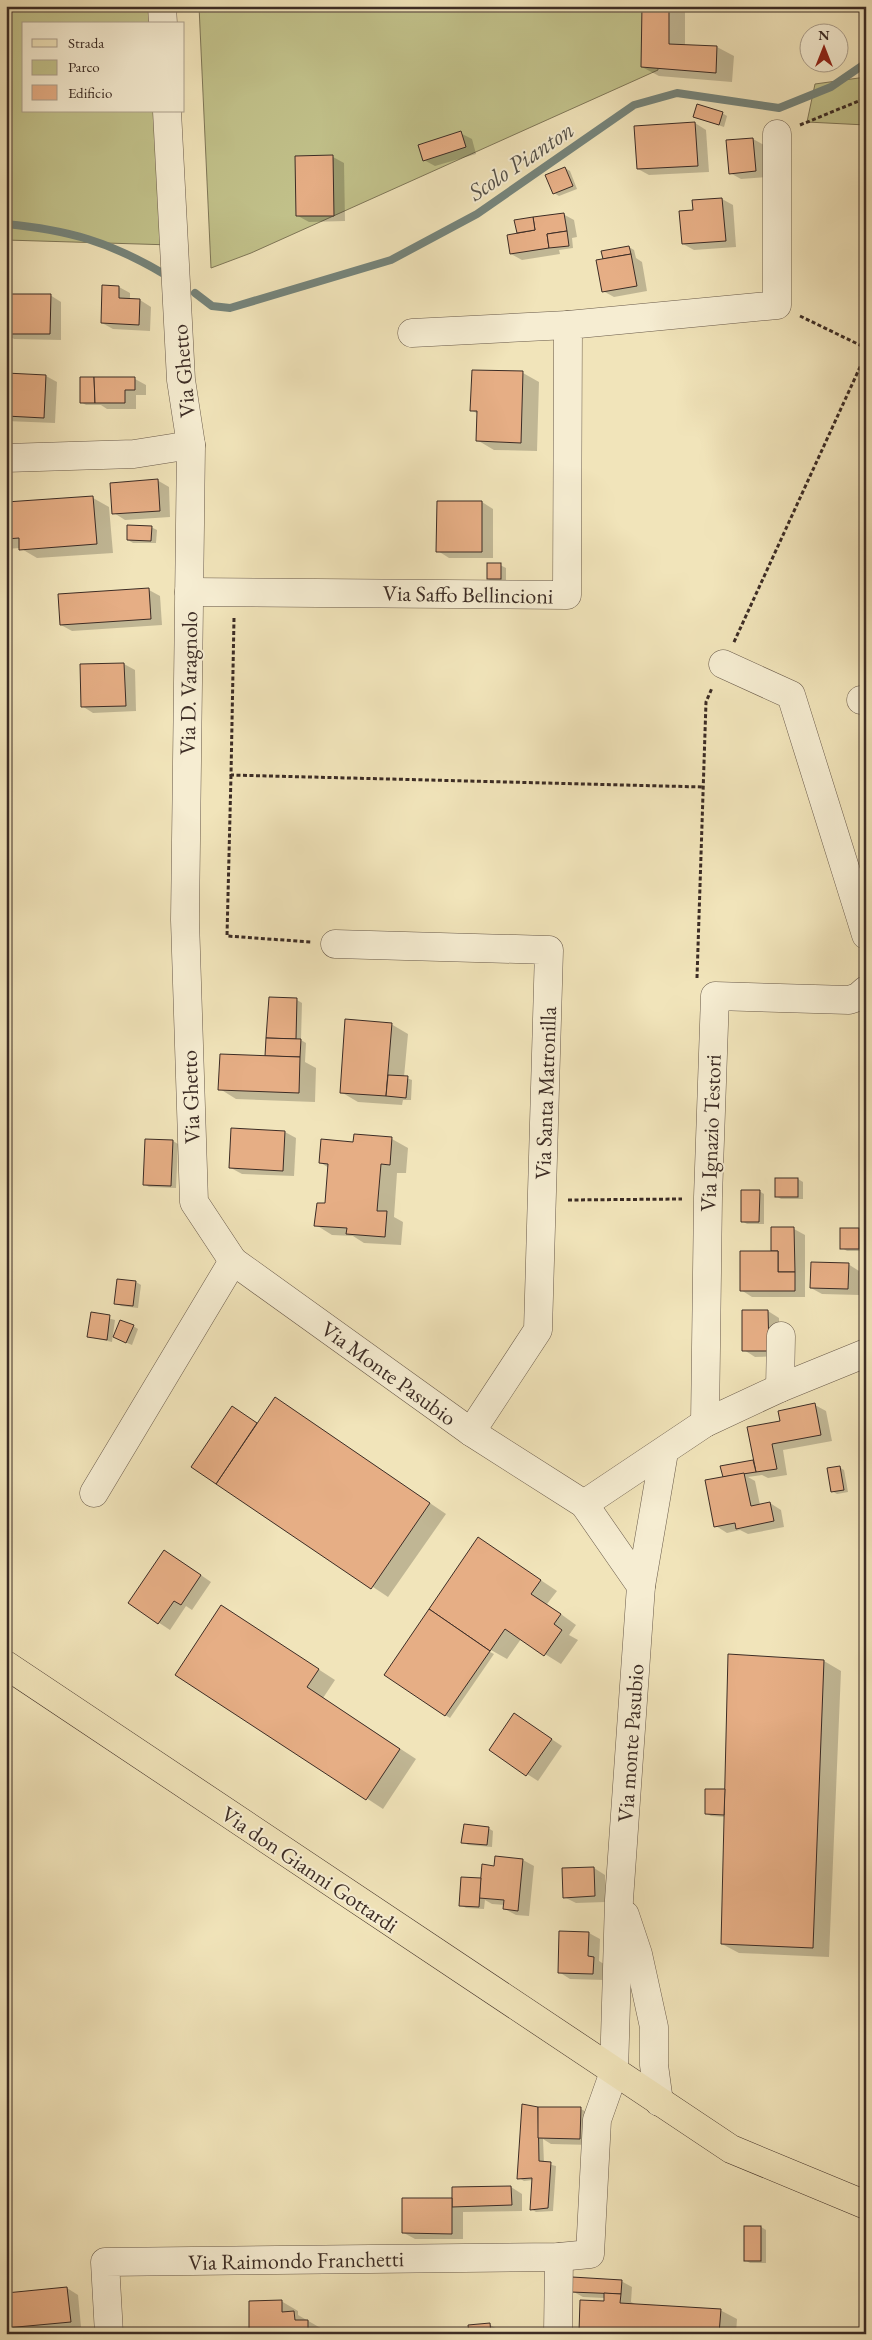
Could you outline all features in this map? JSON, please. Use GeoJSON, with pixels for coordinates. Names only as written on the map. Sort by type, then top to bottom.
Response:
{"type":"FeatureCollection","features":[{"type":"Feature","properties":{"kind":"main road","name":"Via don Gianni Gottardi"},"geometry":{"type":"LineString","coordinates":[[6,1665],[731,2149],[866,2205]]}},
{"type":"Feature","properties":{"kind":"street"},"geometry":{"type":"LineString","coordinates":[[162,6],[163,22]]}},
{"type":"Feature","properties":{"kind":"street","name":"Via Ghetto"},"geometry":{"type":"LineString","coordinates":[[6,458],[134,454],[191,445],[181,380],[168,112]]}},
{"type":"Feature","properties":{"kind":"street"},"geometry":{"type":"LineString","coordinates":[[412,333],[568,325],[776,305],[776,134]]}},
{"type":"Feature","properties":{"kind":"street","name":"Via Saffo Bellincioni"},"geometry":{"type":"LineString","coordinates":[[189,592],[566,595],[568,325]]}},
{"type":"Feature","properties":{"kind":"street","name":"Via D. Varagnolo"},"geometry":{"type":"LineString","coordinates":[[185,920],[191,445]]}},
{"type":"Feature","properties":{"kind":"street"},"geometry":{"type":"LineString","coordinates":[[723,664],[791,695],[866,935]]}},
{"type":"Feature","properties":{"kind":"street","name":"Via Ghetto"},"geometry":{"type":"LineString","coordinates":[[185,920],[194,1202],[233,1261]]}},
{"type":"Feature","properties":{"kind":"street","name":"Via Santa Matronilla"},"geometry":{"type":"LineString","coordinates":[[335,944],[549,950],[538,1330],[471,1432]]}},
{"type":"Feature","properties":{"kind":"street","name":"Via Ignazio Testori"},"geometry":{"type":"LineString","coordinates":[[705,1423],[708,1197],[715,996],[849,1000],[858,997],[866,990]]}},
{"type":"Feature","properties":{"kind":"street"},"geometry":{"type":"LineString","coordinates":[[94,1494],[233,1261]]}},
{"type":"Feature","properties":{"kind":"street","name":"Via Monte Pasubio"},"geometry":{"type":"LineString","coordinates":[[233,1261],[471,1432],[584,1504]]}},
{"type":"Feature","properties":{"kind":"street"},"geometry":{"type":"LineString","coordinates":[[780,1388],[781,1336]]}},
{"type":"Feature","properties":{"kind":"street"},"geometry":{"type":"LineString","coordinates":[[641,1586],[584,1504],[705,1423],[780,1388],[866,1353]]}},
{"type":"Feature","properties":{"kind":"street","name":"Via monte Pasubio"},"geometry":{"type":"LineString","coordinates":[[614,2072],[619,1900],[641,1586],[664,1452]]}},
{"type":"Feature","properties":{"kind":"street","name":"Via monte Pasubio"},"geometry":{"type":"LineString","coordinates":[[619,1900],[638,1954],[654,2027],[654,2065],[659,2102]]}},
{"type":"Feature","properties":{"kind":"street","name":"Via Raimondo Franchetti"},"geometry":{"type":"LineString","coordinates":[[109,2334],[105,2262],[559,2257],[590,2254],[597,2120],[614,2072]]}},
{"type":"Feature","properties":{"kind":"street"},"geometry":{"type":"LineString","coordinates":[[558,2334],[559,2257]]}},
{"type":"Feature","properties":{"kind":"path"},"geometry":{"type":"LineString","coordinates":[[776,134],[866,98]]}},
{"type":"Feature","properties":{"kind":"path"},"geometry":{"type":"LineString","coordinates":[[776,305],[866,348]]}},
{"type":"Feature","properties":{"kind":"path"},"geometry":{"type":"LineString","coordinates":[[696,983],[706,702],[866,354]]}},
{"type":"Feature","properties":{"kind":"path"},"geometry":{"type":"LineString","coordinates":[[235,592],[227,936],[335,944]]}},
{"type":"Feature","properties":{"kind":"path"},"geometry":{"type":"LineString","coordinates":[[231,775],[703,787]]}},
{"type":"Feature","properties":{"kind":"path"},"geometry":{"type":"LineString","coordinates":[[541,1201],[708,1197]]}},
{"type":"Feature","properties":{"kind":"green space"},"geometry":{"type":"Polygon","coordinates":[[[6,6],[161,6],[162,22],[22,22],[22,112],[166,112],[172,245],[6,240],[6,6]]]}},
{"type":"Feature","properties":{"kind":"green space"},"geometry":{"type":"Polygon","coordinates":[[[199,6],[653,6],[658,70],[251,253],[211,268],[199,6]]]}},
{"type":"Feature","properties":{"kind":"green space"},"geometry":{"type":"Polygon","coordinates":[[[866,77],[866,125],[807,122],[815,84],[866,77]]]}},
{"type":"Feature","properties":{"kind":"building"},"geometry":{"type":"Polygon","coordinates":[[[642,6],[669,6],[669,44],[717,46],[716,73],[641,67],[642,6]]]}},
{"type":"Feature","properties":{"kind":"building"},"geometry":{"type":"Polygon","coordinates":[[[697,104],[723,112],[719,125],[693,117],[697,104]]]}},
{"type":"Feature","properties":{"kind":"building"},"geometry":{"type":"Polygon","coordinates":[[[695,122],[698,166],[637,169],[634,126],[695,122]]]}},
{"type":"Feature","properties":{"kind":"building"},"geometry":{"type":"Polygon","coordinates":[[[461,131],[466,147],[423,161],[418,145],[461,131]]]}},
{"type":"Feature","properties":{"kind":"building"},"geometry":{"type":"Polygon","coordinates":[[[753,138],[756,171],[729,174],[726,140],[753,138]]]}},
{"type":"Feature","properties":{"kind":"building"},"geometry":{"type":"Polygon","coordinates":[[[333,155],[334,216],[296,216],[295,156],[333,155]]]}},
{"type":"Feature","properties":{"kind":"building"},"geometry":{"type":"Polygon","coordinates":[[[565,167],[573,186],[553,194],[545,175],[565,167]]]}},
{"type":"Feature","properties":{"kind":"building"},"geometry":{"type":"Polygon","coordinates":[[[722,198],[726,241],[682,244],[679,211],[693,210],[692,200],[722,198]]]}},
{"type":"Feature","properties":{"kind":"building"},"geometry":{"type":"Polygon","coordinates":[[[564,213],[567,231],[547,234],[549,248],[510,254],[507,235],[535,230],[533,217],[564,213]]]}},
{"type":"Feature","properties":{"kind":"building"},"geometry":{"type":"Polygon","coordinates":[[[533,217],[535,230],[517,233],[514,220],[533,217]]]}},
{"type":"Feature","properties":{"kind":"building"},"geometry":{"type":"Polygon","coordinates":[[[567,231],[569,246],[549,248],[547,234],[567,231]]]}},
{"type":"Feature","properties":{"kind":"building"},"geometry":{"type":"Polygon","coordinates":[[[629,246],[631,254],[603,259],[601,251],[629,246]]]}},
{"type":"Feature","properties":{"kind":"building"},"geometry":{"type":"Polygon","coordinates":[[[631,254],[637,286],[602,292],[596,260],[631,254]]]}},
{"type":"Feature","properties":{"kind":"building"},"geometry":{"type":"Polygon","coordinates":[[[102,285],[119,286],[119,298],[140,299],[139,325],[101,323],[102,285]]]}},
{"type":"Feature","properties":{"kind":"building"},"geometry":{"type":"Polygon","coordinates":[[[6,294],[51,294],[50,334],[6,334],[6,294]]]}},
{"type":"Feature","properties":{"kind":"building"},"geometry":{"type":"Polygon","coordinates":[[[472,370],[523,371],[521,443],[476,441],[477,411],[470,411],[472,370]]]}},
{"type":"Feature","properties":{"kind":"building"},"geometry":{"type":"Polygon","coordinates":[[[6,373],[46,375],[44,418],[6,416],[6,373]]]}},
{"type":"Feature","properties":{"kind":"building"},"geometry":{"type":"Polygon","coordinates":[[[80,377],[94,377],[95,403],[80,403],[80,377]]]}},
{"type":"Feature","properties":{"kind":"building"},"geometry":{"type":"Polygon","coordinates":[[[94,377],[135,377],[135,390],[125,390],[125,403],[95,403],[94,377]]]}},
{"type":"Feature","properties":{"kind":"building"},"geometry":{"type":"Polygon","coordinates":[[[158,479],[160,511],[112,514],[110,483],[158,479]]]}},
{"type":"Feature","properties":{"kind":"building"},"geometry":{"type":"Polygon","coordinates":[[[93,496],[97,544],[19,550],[19,538],[6,539],[6,502],[93,496]]]}},
{"type":"Feature","properties":{"kind":"building"},"geometry":{"type":"Polygon","coordinates":[[[437,501],[482,501],[482,552],[436,552],[437,501]]]}},
{"type":"Feature","properties":{"kind":"building"},"geometry":{"type":"Polygon","coordinates":[[[127,525],[152,526],[151,541],[127,540],[127,525]]]}},
{"type":"Feature","properties":{"kind":"building"},"geometry":{"type":"Polygon","coordinates":[[[487,563],[501,563],[501,579],[487,579],[487,563]]]}},
{"type":"Feature","properties":{"kind":"building"},"geometry":{"type":"Polygon","coordinates":[[[149,588],[151,619],[60,625],[58,594],[149,588]]]}},
{"type":"Feature","properties":{"kind":"building"},"geometry":{"type":"Polygon","coordinates":[[[124,663],[126,706],[81,707],[80,664],[124,663]]]}},
{"type":"Feature","properties":{"kind":"building"},"geometry":{"type":"Polygon","coordinates":[[[269,997],[297,998],[296,1039],[266,1038],[269,997]]]}},
{"type":"Feature","properties":{"kind":"building"},"geometry":{"type":"Polygon","coordinates":[[[345,1019],[392,1023],[386,1096],[340,1093],[345,1019]]]}},
{"type":"Feature","properties":{"kind":"building"},"geometry":{"type":"Polygon","coordinates":[[[266,1038],[301,1039],[300,1057],[265,1056],[266,1038]]]}},
{"type":"Feature","properties":{"kind":"building"},"geometry":{"type":"Polygon","coordinates":[[[220,1054],[300,1057],[299,1093],[218,1090],[220,1054]]]}},
{"type":"Feature","properties":{"kind":"building"},"geometry":{"type":"Polygon","coordinates":[[[388,1075],[408,1076],[406,1098],[386,1096],[388,1075]]]}},
{"type":"Feature","properties":{"kind":"building"},"geometry":{"type":"Polygon","coordinates":[[[231,1128],[285,1131],[283,1171],[229,1168],[231,1128]]]}},
{"type":"Feature","properties":{"kind":"building"},"geometry":{"type":"Polygon","coordinates":[[[354,1134],[392,1137],[390,1165],[381,1164],[377,1211],[387,1211],[385,1237],[346,1234],[347,1228],[314,1226],[317,1203],[325,1203],[328,1164],[319,1163],[321,1139],[353,1142],[354,1134]]]}},
{"type":"Feature","properties":{"kind":"building"},"geometry":{"type":"Polygon","coordinates":[[[145,1139],[173,1140],[171,1186],[143,1185],[145,1139]]]}},
{"type":"Feature","properties":{"kind":"building"},"geometry":{"type":"Polygon","coordinates":[[[775,1178],[798,1178],[798,1197],[775,1197],[775,1178]]]}},
{"type":"Feature","properties":{"kind":"building"},"geometry":{"type":"Polygon","coordinates":[[[741,1190],[760,1190],[759,1222],[741,1222],[741,1190]]]}},
{"type":"Feature","properties":{"kind":"building"},"geometry":{"type":"Polygon","coordinates":[[[771,1227],[794,1227],[795,1272],[778,1272],[778,1251],[771,1251],[771,1227]]]}},
{"type":"Feature","properties":{"kind":"building"},"geometry":{"type":"Polygon","coordinates":[[[840,1228],[859,1228],[859,1249],[840,1249],[840,1228]]]}},
{"type":"Feature","properties":{"kind":"building"},"geometry":{"type":"Polygon","coordinates":[[[740,1251],[778,1251],[778,1272],[795,1272],[795,1291],[740,1291],[740,1251]]]}},
{"type":"Feature","properties":{"kind":"building"},"geometry":{"type":"Polygon","coordinates":[[[811,1262],[849,1263],[848,1289],[810,1288],[811,1262]]]}},
{"type":"Feature","properties":{"kind":"building"},"geometry":{"type":"Polygon","coordinates":[[[117,1279],[136,1281],[133,1306],[114,1304],[117,1279]]]}},
{"type":"Feature","properties":{"kind":"building"},"geometry":{"type":"Polygon","coordinates":[[[742,1310],[768,1310],[769,1351],[742,1351],[742,1310]]]}},
{"type":"Feature","properties":{"kind":"building"},"geometry":{"type":"Polygon","coordinates":[[[91,1312],[110,1315],[107,1340],[87,1337],[91,1312]]]}},
{"type":"Feature","properties":{"kind":"building"},"geometry":{"type":"Polygon","coordinates":[[[120,1320],[134,1325],[126,1343],[113,1337],[120,1320]]]}},
{"type":"Feature","properties":{"kind":"building"},"geometry":{"type":"Polygon","coordinates":[[[275,1397],[430,1503],[371,1589],[216,1484],[275,1397]]]}},
{"type":"Feature","properties":{"kind":"building"},"geometry":{"type":"Polygon","coordinates":[[[815,1403],[821,1435],[772,1444],[777,1469],[756,1472],[747,1427],[780,1421],[778,1411],[815,1403]]]}},
{"type":"Feature","properties":{"kind":"building"},"geometry":{"type":"Polygon","coordinates":[[[232,1406],[257,1423],[216,1484],[191,1467],[232,1406]]]}},
{"type":"Feature","properties":{"kind":"building"},"geometry":{"type":"Polygon","coordinates":[[[753,1460],[756,1472],[723,1477],[720,1466],[753,1460]]]}},
{"type":"Feature","properties":{"kind":"building"},"geometry":{"type":"Polygon","coordinates":[[[840,1466],[844,1490],[831,1492],[827,1468],[840,1466]]]}},
{"type":"Feature","properties":{"kind":"building"},"geometry":{"type":"Polygon","coordinates":[[[744,1473],[751,1506],[770,1502],[774,1521],[736,1529],[735,1523],[714,1527],[705,1480],[744,1473]]]}},
{"type":"Feature","properties":{"kind":"building"},"geometry":{"type":"Polygon","coordinates":[[[478,1537],[541,1580],[531,1594],[561,1614],[554,1624],[562,1630],[544,1656],[505,1629],[490,1651],[429,1609],[478,1537]]]}},
{"type":"Feature","properties":{"kind":"building"},"geometry":{"type":"Polygon","coordinates":[[[164,1550],[201,1575],[181,1605],[174,1601],[158,1624],[128,1603],[164,1550]]]}},
{"type":"Feature","properties":{"kind":"building"},"geometry":{"type":"Polygon","coordinates":[[[221,1605],[319,1669],[307,1687],[400,1749],[366,1800],[175,1675],[221,1605]]]}},
{"type":"Feature","properties":{"kind":"building"},"geometry":{"type":"Polygon","coordinates":[[[429,1609],[490,1651],[445,1716],[384,1675],[429,1609]]]}},
{"type":"Feature","properties":{"kind":"building"},"geometry":{"type":"Polygon","coordinates":[[[728,1654],[824,1660],[813,1948],[721,1944],[728,1654]]]}},
{"type":"Feature","properties":{"kind":"building"},"geometry":{"type":"Polygon","coordinates":[[[514,1713],[552,1739],[526,1776],[489,1750],[514,1713]]]}},
{"type":"Feature","properties":{"kind":"building"},"geometry":{"type":"Polygon","coordinates":[[[705,1789],[725,1789],[724,1815],[705,1814],[705,1789]]]}},
{"type":"Feature","properties":{"kind":"building"},"geometry":{"type":"Polygon","coordinates":[[[464,1824],[489,1827],[487,1845],[461,1843],[464,1824]]]}},
{"type":"Feature","properties":{"kind":"building"},"geometry":{"type":"Polygon","coordinates":[[[495,1856],[523,1859],[518,1911],[503,1909],[504,1900],[479,1898],[482,1864],[494,1866],[495,1856]]]}},
{"type":"Feature","properties":{"kind":"building"},"geometry":{"type":"Polygon","coordinates":[[[594,1867],[595,1896],[563,1898],[562,1868],[594,1867]]]}},
{"type":"Feature","properties":{"kind":"building"},"geometry":{"type":"Polygon","coordinates":[[[461,1877],[481,1878],[479,1907],[459,1906],[461,1877]]]}},
{"type":"Feature","properties":{"kind":"building"},"geometry":{"type":"Polygon","coordinates":[[[559,1931],[589,1932],[588,1956],[594,1957],[593,1974],[558,1973],[559,1931]]]}},
{"type":"Feature","properties":{"kind":"building"},"geometry":{"type":"Polygon","coordinates":[[[522,2104],[538,2107],[539,2161],[551,2162],[548,2208],[530,2210],[532,2178],[517,2179],[522,2104]]]}},
{"type":"Feature","properties":{"kind":"building"},"geometry":{"type":"Polygon","coordinates":[[[538,2107],[581,2107],[580,2139],[538,2138],[538,2107]]]}},
{"type":"Feature","properties":{"kind":"building"},"geometry":{"type":"Polygon","coordinates":[[[511,2186],[512,2205],[452,2207],[452,2187],[511,2186]]]}},
{"type":"Feature","properties":{"kind":"building"},"geometry":{"type":"Polygon","coordinates":[[[402,2198],[452,2198],[452,2234],[402,2233],[402,2198]]]}},
{"type":"Feature","properties":{"kind":"building"},"geometry":{"type":"Polygon","coordinates":[[[744,2226],[761,2226],[761,2261],[744,2261],[744,2226]]]}},
{"type":"Feature","properties":{"kind":"building"},"geometry":{"type":"Polygon","coordinates":[[[572,2277],[622,2280],[621,2294],[571,2292],[572,2277]]]}},
{"type":"Feature","properties":{"kind":"building"},"geometry":{"type":"Polygon","coordinates":[[[67,2287],[71,2322],[6,2328],[6,2293],[67,2287]]]}},
{"type":"Feature","properties":{"kind":"building"},"geometry":{"type":"Polygon","coordinates":[[[604,2293],[621,2294],[620,2303],[721,2309],[719,2334],[579,2332],[580,2300],[604,2301],[604,2293]]]}},
{"type":"Feature","properties":{"kind":"building"},"geometry":{"type":"Polygon","coordinates":[[[282,2300],[282,2312],[294,2311],[295,2320],[308,2320],[308,2334],[249,2334],[249,2301],[282,2300]]]}},
{"type":"Feature","properties":{"kind":"building"},"geometry":{"type":"Polygon","coordinates":[[[490,2323],[491,2334],[469,2334],[468,2325],[490,2323]]]}},
{"type":"Feature","properties":{"kind":"waterway","name":"Scolo Pianton"},"geometry":{"type":"LineString","coordinates":[[195,293],[212,306],[230,308],[391,260],[477,214],[634,105],[677,93],[779,108],[831,87],[866,63]]}},
{"type":"Feature","properties":{"kind":"waterway","name":"Scolo Pianton"},"geometry":{"type":"LineString","coordinates":[[6,224],[50,230],[88,239],[125,254],[164,274]]}}]}
